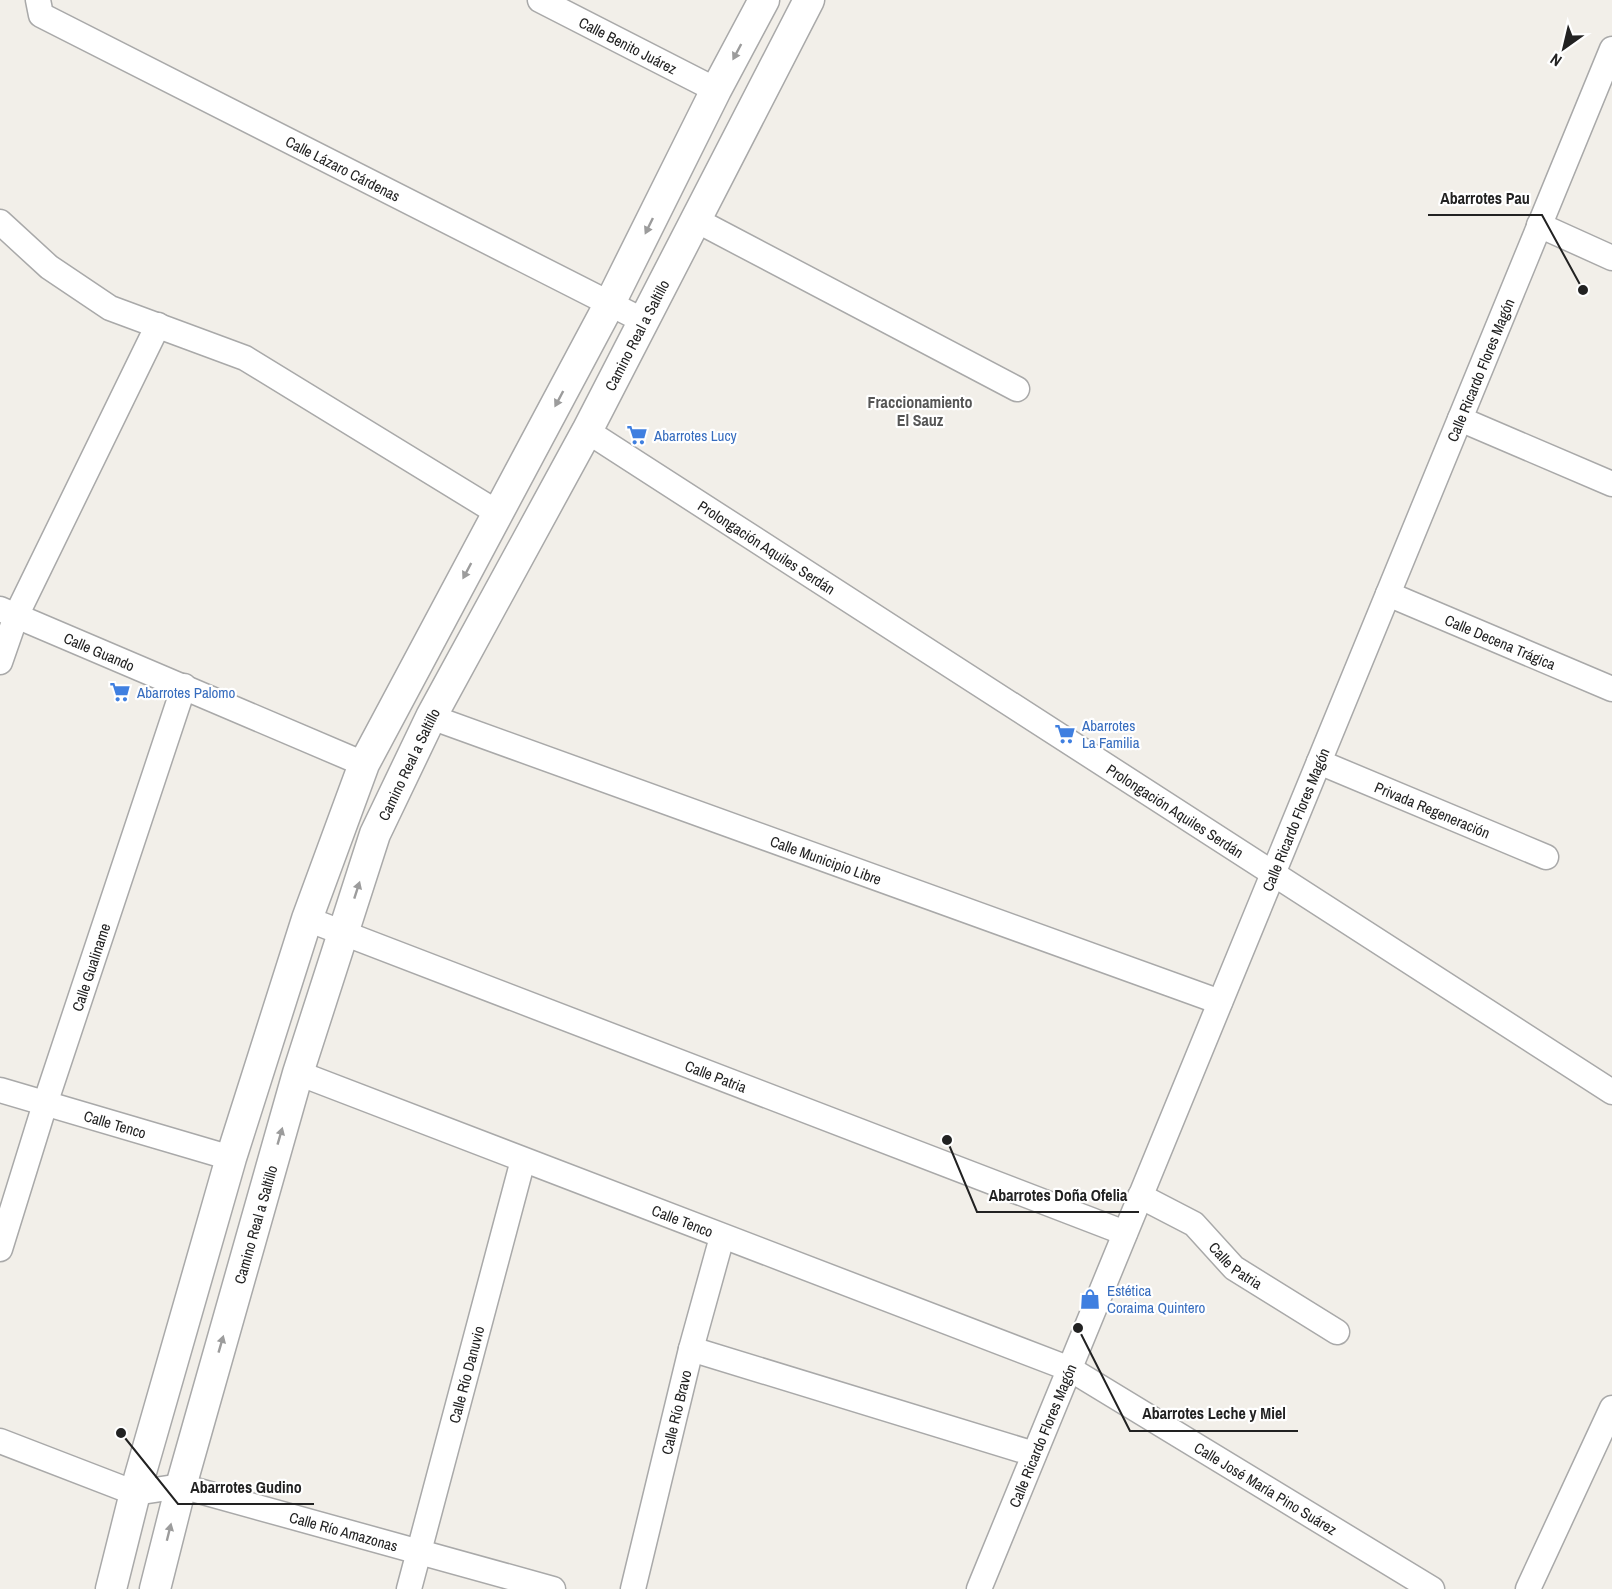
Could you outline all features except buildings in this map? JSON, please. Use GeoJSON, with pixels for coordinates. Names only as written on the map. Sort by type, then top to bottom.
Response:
{"type":"FeatureCollection","features":[{"type":"Feature","properties":{"kind":"street","name":"Calle Benito Juárez"},"geometry":{"type":"LineString","coordinates":[[540,0],[716,90]]}},
{"type":"Feature","properties":{"kind":"street"},"geometry":{"type":"LineString","coordinates":[[111,1589],[135,1493],[231,1158],[308,919],[364,764],[610,303],[716,90],[764,0]]}},
{"type":"Feature","properties":{"kind":"street","name":"Camino Real a Saltillo"},"geometry":{"type":"LineString","coordinates":[[155,1589],[181,1486],[298,1073],[375,834],[431,717],[587,431],[809,0]]}},
{"type":"Feature","properties":{"kind":"street","name":"Calle Lázaro Cárdenas"},"geometry":{"type":"LineString","coordinates":[[40,8],[644,321]]}},
{"type":"Feature","properties":{"kind":"street","name":"Calle Ricardo Flores Magón"},"geometry":{"type":"LineString","coordinates":[[979,1589],[1612,48]]}},
{"type":"Feature","properties":{"kind":"street"},"geometry":{"type":"LineString","coordinates":[[696,220],[1017,389]]}},
{"type":"Feature","properties":{"kind":"street"},"geometry":{"type":"LineString","coordinates":[[0,222],[49,267],[110,308],[245,358],[498,513]]}},
{"type":"Feature","properties":{"kind":"street"},"geometry":{"type":"LineString","coordinates":[[1539,225],[1612,258]]}},
{"type":"Feature","properties":{"kind":"street"},"geometry":{"type":"LineString","coordinates":[[0,662],[8,612],[158,325]]}},
{"type":"Feature","properties":{"kind":"street"},"geometry":{"type":"LineString","coordinates":[[1460,419],[1612,484]]}},
{"type":"Feature","properties":{"kind":"street","name":"Prolongación Aquiles Serdán"},"geometry":{"type":"LineString","coordinates":[[587,431],[1612,1092]]}},
{"type":"Feature","properties":{"kind":"street","name":"Calle Decena Trágica"},"geometry":{"type":"LineString","coordinates":[[1388,594],[1612,689]]}},
{"type":"Feature","properties":{"kind":"street","name":"Calle Guando"},"geometry":{"type":"LineString","coordinates":[[8,612],[364,764]]}},
{"type":"Feature","properties":{"kind":"street","name":"Calle Gualiname"},"geometry":{"type":"LineString","coordinates":[[0,1249],[45,1104],[184,686]]}},
{"type":"Feature","properties":{"kind":"street","name":"Calle Municipio Libre"},"geometry":{"type":"LineString","coordinates":[[431,717],[1220,1002]]}},
{"type":"Feature","properties":{"kind":"street","name":"Privada Regeneración"},"geometry":{"type":"LineString","coordinates":[[1319,762],[1546,857]]}},
{"type":"Feature","properties":{"kind":"street","name":"Calle Patria"},"geometry":{"type":"LineString","coordinates":[[308,919],[1125,1233]]}},
{"type":"Feature","properties":{"kind":"street","name":"Calle Tenco"},"geometry":{"type":"LineString","coordinates":[[298,1073],[1070,1369]]}},
{"type":"Feature","properties":{"kind":"street","name":"Calle Tenco"},"geometry":{"type":"LineString","coordinates":[[0,1090],[231,1158]]}},
{"type":"Feature","properties":{"kind":"street","name":"Calle Río Danuvio"},"geometry":{"type":"LineString","coordinates":[[409,1589],[523,1160]]}},
{"type":"Feature","properties":{"kind":"street","name":"Calle Patria"},"geometry":{"type":"LineString","coordinates":[[1140,1196],[1194,1224],[1234,1268],[1337,1332]]}},
{"type":"Feature","properties":{"kind":"street","name":"Calle Río Bravo"},"geometry":{"type":"LineString","coordinates":[[633,1589],[691,1348],[722,1237]]}},
{"type":"Feature","properties":{"kind":"street"},"geometry":{"type":"LineString","coordinates":[[691,1348],[1034,1455]]}},
{"type":"Feature","properties":{"kind":"street","name":"Calle José María Pino Suárez"},"geometry":{"type":"LineString","coordinates":[[1070,1369],[1432,1589]]}},
{"type":"Feature","properties":{"kind":"street"},"geometry":{"type":"LineString","coordinates":[[1528,1589],[1612,1408]]}},
{"type":"Feature","properties":{"kind":"street"},"geometry":{"type":"LineString","coordinates":[[0,1441],[135,1493]]}},
{"type":"Feature","properties":{"kind":"street","name":"Calle Río Amazonas"},"geometry":{"type":"LineString","coordinates":[[135,1493],[181,1486],[553,1589]]}},
{"type":"Feature","properties":{"kind":"place","name":"Abarrotes Pau"},"geometry":{"type":"Point","coordinates":[1583,290]}},
{"type":"Feature","properties":{"kind":"place","name":"Abarrotes Lucy"},"geometry":{"type":"Point","coordinates":[637,435]}},
{"type":"Feature","properties":{"kind":"place","name":"Abarrotes Palomo"},"geometry":{"type":"Point","coordinates":[120,692]}},
{"type":"Feature","properties":{"kind":"place","name":"Abarrotes La Familia"},"geometry":{"type":"Point","coordinates":[1065,734]}},
{"type":"Feature","properties":{"kind":"place","name":"Abarrotes Doña Ofelia"},"geometry":{"type":"Point","coordinates":[947,1140]}},
{"type":"Feature","properties":{"kind":"place","name":"Estética Coraima Quintero"},"geometry":{"type":"Point","coordinates":[1090,1299]}},
{"type":"Feature","properties":{"kind":"place","name":"Abarrotes Leche y Miel"},"geometry":{"type":"Point","coordinates":[1078,1328]}},
{"type":"Feature","properties":{"kind":"place","name":"Abarrotes Gudino"},"geometry":{"type":"Point","coordinates":[121,1433]}},
{"type":"Feature","properties":{"kind":"district","name":"Fraccionamiento El Sauz"},"geometry":{"type":"Point","coordinates":[920,411]}}]}
